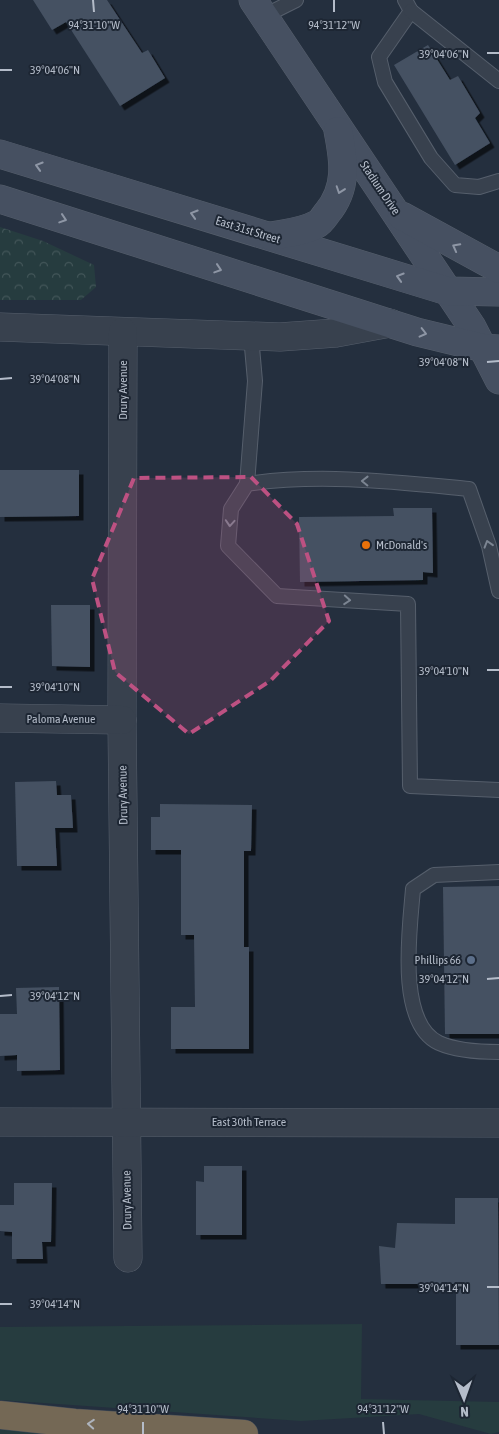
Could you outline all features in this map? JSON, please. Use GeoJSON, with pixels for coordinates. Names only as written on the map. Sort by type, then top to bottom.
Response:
{"type":"FeatureCollection","features":[{"type":"Feature","properties":{"kind":"highway"},"geometry":{"type":"LineString","coordinates":[[0,1415],[75,1423],[244,1434]]}},
{"type":"Feature","properties":{"kind":"main road","name":"Stadium Drive"},"geometry":{"type":"LineString","coordinates":[[258,8],[447,291],[472,327],[491,348],[499,380]]}},
{"type":"Feature","properties":{"kind":"main road"},"geometry":{"type":"LineString","coordinates":[[269,237],[298,231],[318,223],[336,203],[343,184],[344,159],[337,125]]}},
{"type":"Feature","properties":{"kind":"main road","name":"East 31st Street"},"geometry":{"type":"LineString","coordinates":[[0,154],[447,291],[499,292]]}},
{"type":"Feature","properties":{"kind":"main road"},"geometry":{"type":"LineString","coordinates":[[0,199],[390,323],[491,348]]}},
{"type":"Feature","properties":{"kind":"main road"},"geometry":{"type":"LineString","coordinates":[[396,212],[499,270]]}},
{"type":"Feature","properties":{"kind":"street"},"geometry":{"type":"LineString","coordinates":[[0,327],[280,337],[336,333],[390,323]]}},
{"type":"Feature","properties":{"kind":"street","name":"Drury Avenue"},"geometry":{"type":"LineString","coordinates":[[123,332],[122,720],[128,1258]]}},
{"type":"Feature","properties":{"kind":"street","name":"Paloma Avenue"},"geometry":{"type":"LineString","coordinates":[[0,718],[122,720]]}},
{"type":"Feature","properties":{"kind":"street","name":"East 30th Terrace"},"geometry":{"type":"LineString","coordinates":[[0,1122],[499,1123]]}},
{"type":"Feature","properties":{"kind":"lane"},"geometry":{"type":"LineString","coordinates":[[258,8],[296,0]]}},
{"type":"Feature","properties":{"kind":"lane"},"geometry":{"type":"LineString","coordinates":[[499,82],[408,6],[379,57],[385,82],[431,158],[455,185],[479,187],[499,180]]}},
{"type":"Feature","properties":{"kind":"lane"},"geometry":{"type":"LineString","coordinates":[[251,336],[255,380],[247,484],[231,508],[228,546],[277,596],[408,604],[410,786],[499,790]]}},
{"type":"Feature","properties":{"kind":"lane"},"geometry":{"type":"LineString","coordinates":[[247,484],[278,479],[388,481],[468,489],[489,546],[499,591]]}},
{"type":"Feature","properties":{"kind":"lane"},"geometry":{"type":"LineString","coordinates":[[499,872],[434,875],[413,889],[407,963],[416,1020],[438,1042],[475,1052],[499,1052]]}},
{"type":"Feature","properties":{"kind":"highlighted area"},"geometry":{"type":"Polygon","coordinates":[[[251,477],[297,524],[329,621],[270,681],[189,734],[115,672],[92,579],[134,478],[251,477]]]}},
{"type":"Feature","properties":{"kind":"green space"},"geometry":{"type":"Polygon","coordinates":[[[0,227],[43,241],[94,265],[96,287],[81,300],[0,300],[0,227]]]}},
{"type":"Feature","properties":{"kind":"green space"},"geometry":{"type":"Polygon","coordinates":[[[362,1324],[361,1399],[499,1402],[499,1432],[491,1434],[419,1414],[301,1421],[0,1400],[0,1327],[362,1324]]]}},
{"type":"Feature","properties":{"kind":"green space"},"geometry":{"type":"Polygon","coordinates":[[[0,1429],[64,1434],[0,1434],[0,1429]]]}},
{"type":"Feature","properties":{"kind":"building"},"geometry":{"type":"Polygon","coordinates":[[[33,0],[107,0],[142,53],[148,50],[165,78],[120,106],[66,22],[52,30],[33,0]]]}},
{"type":"Feature","properties":{"kind":"building"},"geometry":{"type":"Polygon","coordinates":[[[428,45],[450,80],[458,76],[480,113],[475,118],[490,143],[455,165],[394,65],[428,45]]]}},
{"type":"Feature","properties":{"kind":"building"},"geometry":{"type":"Polygon","coordinates":[[[0,470],[79,470],[79,516],[0,517],[0,470]]]}},
{"type":"Feature","properties":{"kind":"building","name":"McDonald's"},"geometry":{"type":"Polygon","coordinates":[[[393,508],[432,508],[433,573],[423,572],[423,580],[300,582],[299,517],[394,516],[393,508]]]}},
{"type":"Feature","properties":{"kind":"building"},"geometry":{"type":"Polygon","coordinates":[[[51,605],[90,605],[90,667],[52,666],[51,605]]]}},
{"type":"Feature","properties":{"kind":"building"},"geometry":{"type":"Polygon","coordinates":[[[56,781],[57,795],[71,795],[73,828],[55,828],[57,866],[17,866],[15,782],[56,781]]]}},
{"type":"Feature","properties":{"kind":"building"},"geometry":{"type":"Polygon","coordinates":[[[160,804],[252,805],[251,851],[244,851],[244,947],[249,947],[249,1049],[171,1049],[171,1007],[195,1007],[194,935],[181,935],[181,850],[151,850],[151,817],[160,817],[160,804]]]}},
{"type":"Feature","properties":{"kind":"building","name":"Phillips 66"},"geometry":{"type":"Polygon","coordinates":[[[499,886],[499,1034],[445,1034],[443,887],[499,886]]]}},
{"type":"Feature","properties":{"kind":"building"},"geometry":{"type":"Polygon","coordinates":[[[59,987],[60,1070],[17,1071],[17,1055],[0,1056],[0,1014],[17,1014],[16,988],[59,987]]]}},
{"type":"Feature","properties":{"kind":"building"},"geometry":{"type":"Polygon","coordinates":[[[204,1166],[242,1166],[242,1235],[196,1235],[196,1181],[204,1182],[204,1166]]]}},
{"type":"Feature","properties":{"kind":"building"},"geometry":{"type":"Polygon","coordinates":[[[14,1183],[52,1183],[51,1242],[42,1242],[43,1259],[12,1259],[12,1232],[0,1231],[0,1205],[14,1205],[14,1183]]]}},
{"type":"Feature","properties":{"kind":"building"},"geometry":{"type":"Polygon","coordinates":[[[455,1198],[498,1198],[499,1345],[456,1345],[456,1284],[381,1284],[379,1246],[395,1248],[397,1223],[455,1224],[455,1198]]]}},
{"type":"Feature","properties":{"kind":"place","name":"McDonald's"},"geometry":{"type":"Point","coordinates":[366,545]}},
{"type":"Feature","properties":{"kind":"place","name":"Phillips 66"},"geometry":{"type":"Point","coordinates":[471,960]}}]}
